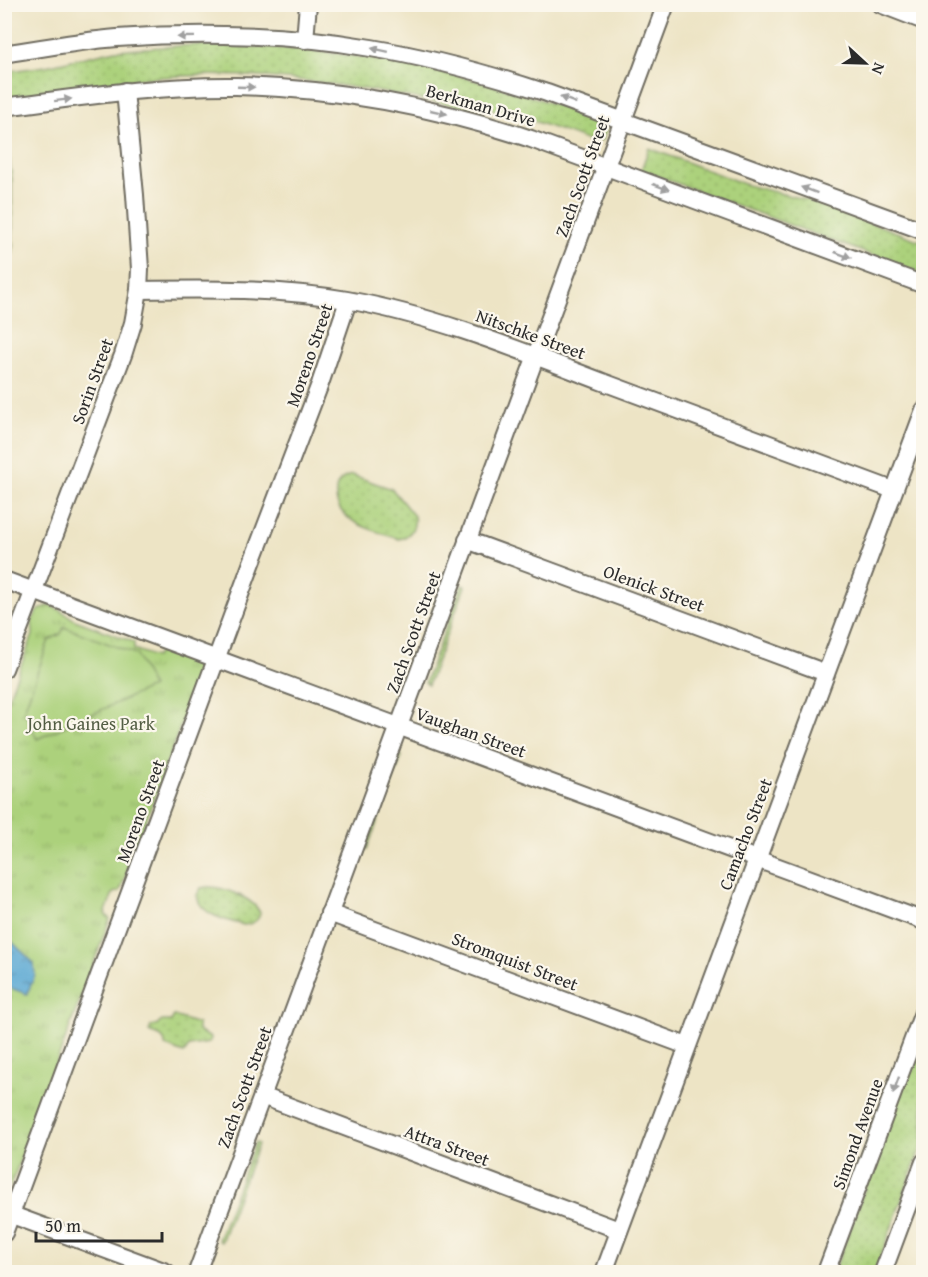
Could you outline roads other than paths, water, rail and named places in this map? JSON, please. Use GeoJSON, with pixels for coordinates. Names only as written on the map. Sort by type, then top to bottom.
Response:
{"type":"FeatureCollection","features":[{"type":"Feature","properties":{"kind":"street"},"geometry":{"type":"LineString","coordinates":[[305,40],[308,4]]}},
{"type":"Feature","properties":{"kind":"street","name":"Zach Scott Street"},"geometry":{"type":"LineString","coordinates":[[197,1272],[666,4]]}},
{"type":"Feature","properties":{"kind":"street"},"geometry":{"type":"LineString","coordinates":[[880,4],[924,21]]}},
{"type":"Feature","properties":{"kind":"street","name":"Berkman Drive"},"geometry":{"type":"LineString","coordinates":[[4,54],[118,38],[234,36],[305,40],[370,48],[489,74],[547,93],[924,231]]}},
{"type":"Feature","properties":{"kind":"street","name":"Berkman Drive"},"geometry":{"type":"LineString","coordinates":[[4,107],[125,92],[233,86],[321,91],[416,107],[476,121],[606,166],[924,285]]}},
{"type":"Feature","properties":{"kind":"street","name":"Sorin Street"},"geometry":{"type":"LineString","coordinates":[[4,669],[123,355],[133,323],[139,290],[140,266],[125,92]]}},
{"type":"Feature","properties":{"kind":"street","name":"Nitschke Street"},"geometry":{"type":"LineString","coordinates":[[139,290],[251,290],[301,293],[348,301],[444,324],[893,490]]}},
{"type":"Feature","properties":{"kind":"street","name":"Moreno Street"},"geometry":{"type":"LineString","coordinates":[[4,1233],[8,1214],[320,384],[348,301]]}},
{"type":"Feature","properties":{"kind":"street","name":"Camacho Street"},"geometry":{"type":"LineString","coordinates":[[604,1272],[924,410]]}},
{"type":"Feature","properties":{"kind":"street","name":"Olenick Street"},"geometry":{"type":"LineString","coordinates":[[467,540],[826,673]]}},
{"type":"Feature","properties":{"kind":"street","name":"Vaughan Street"},"geometry":{"type":"LineString","coordinates":[[4,580],[924,921]]}},
{"type":"Feature","properties":{"kind":"street","name":"Stromquist Street"},"geometry":{"type":"LineString","coordinates":[[329,913],[687,1046]]}},
{"type":"Feature","properties":{"kind":"street","name":"Simond Avenue"},"geometry":{"type":"LineString","coordinates":[[826,1272],[924,1010]]}},
{"type":"Feature","properties":{"kind":"street","name":"Attra Street"},"geometry":{"type":"LineString","coordinates":[[262,1096],[619,1230]]}},
{"type":"Feature","properties":{"kind":"street"},"geometry":{"type":"LineString","coordinates":[[883,1272],[924,1162]]}},
{"type":"Feature","properties":{"kind":"street"},"geometry":{"type":"LineString","coordinates":[[8,1214],[166,1272]]}},
{"type":"Feature","properties":{"kind":"water"},"geometry":{"type":"Polygon","coordinates":[[[5,940],[12,942],[34,963],[35,975],[27,994],[5,986],[5,940]]]}},
{"type":"Feature","properties":{"kind":"park label","name":"John Gaines Park"},"geometry":{"type":"Point","coordinates":[91,723]}}]}
